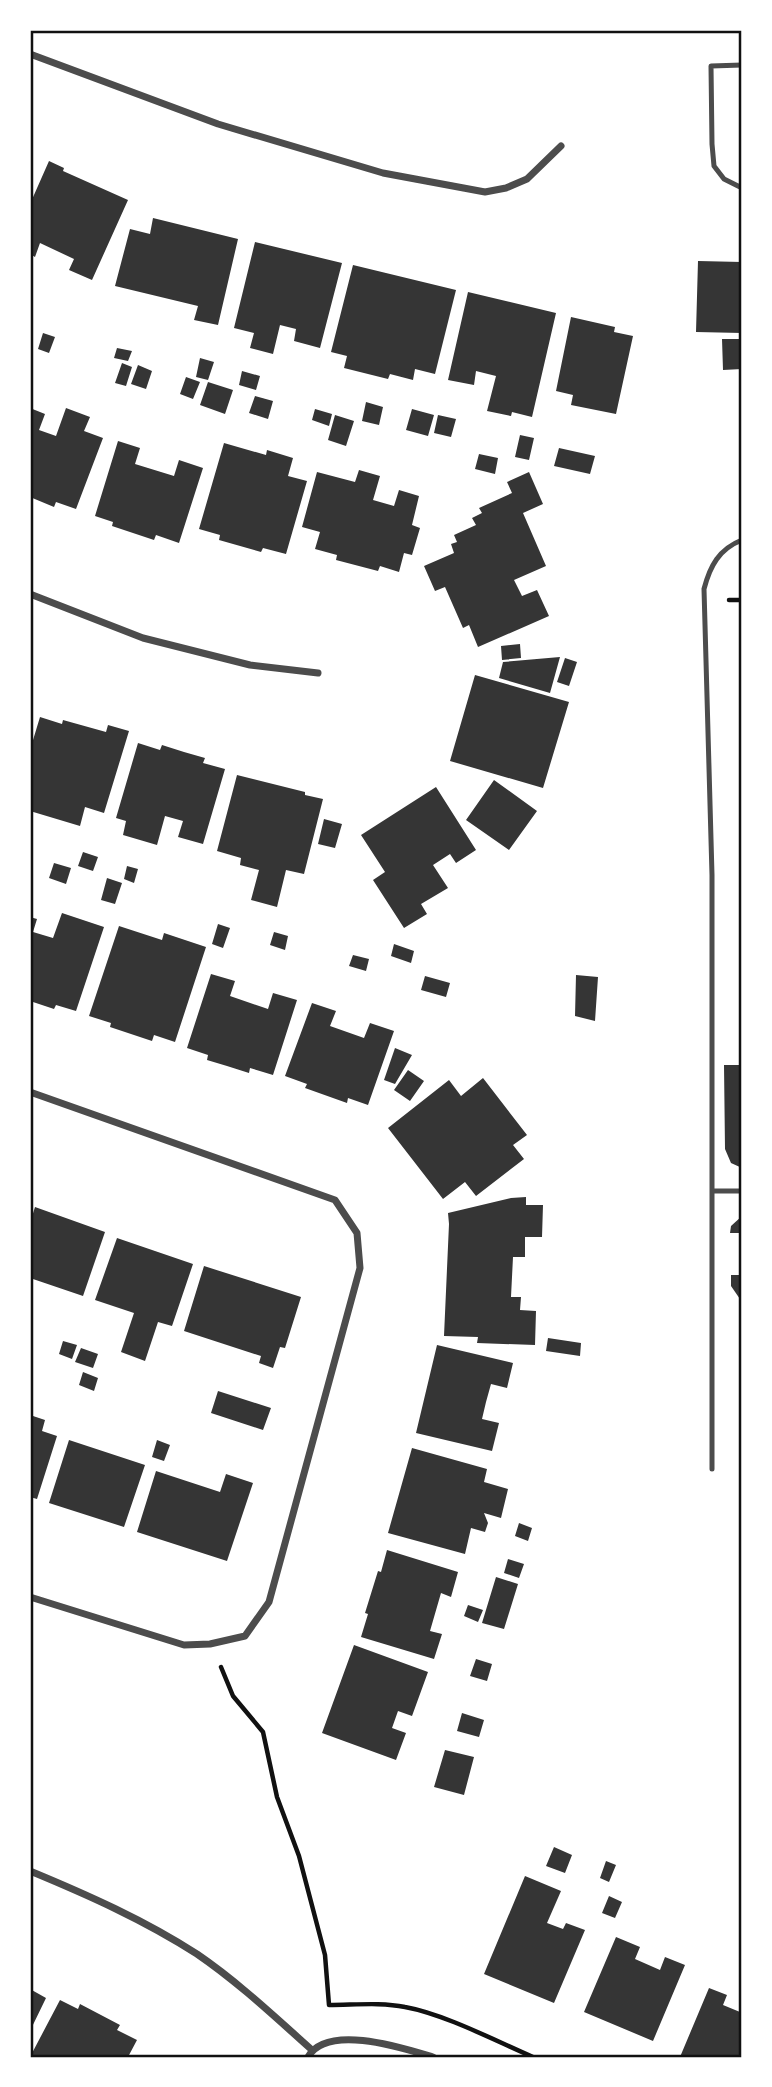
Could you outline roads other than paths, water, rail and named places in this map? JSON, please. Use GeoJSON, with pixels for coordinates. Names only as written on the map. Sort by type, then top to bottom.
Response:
{"type":"FeatureCollection","features":[{"type":"Feature","properties":{"kind":"street"},"geometry":{"type":"LineString","coordinates":[[30,54],[231,128],[383,173],[485,192],[506,188],[527,179],[561,146]]}},
{"type":"Feature","properties":{"kind":"street"},"geometry":{"type":"LineString","coordinates":[[30,594],[143,638],[250,666],[318,673]]}},
{"type":"Feature","properties":{"kind":"street"},"geometry":{"type":"LineString","coordinates":[[30,1092],[335,1200],[358,1233],[360,1268],[269,1602],[245,1636],[210,1644],[184,1646],[30,1597]]}},
{"type":"Feature","properties":{"kind":"street"},"geometry":{"type":"LineString","coordinates":[[30,1871],[143,1921],[199,1956],[247,1993],[310,2054],[334,2039],[351,2039],[370,2041],[433,2057]]}},
{"type":"Feature","properties":{"kind":"lane"},"geometry":{"type":"LineString","coordinates":[[742,65],[711,65],[714,166],[724,179],[742,188]]}},
{"type":"Feature","properties":{"kind":"lane"},"geometry":{"type":"LineString","coordinates":[[712,1469],[712,874],[704,589],[715,561],[733,543],[742,540]]}},
{"type":"Feature","properties":{"kind":"lane"},"geometry":{"type":"LineString","coordinates":[[712,1191],[742,1191]]}}]}
